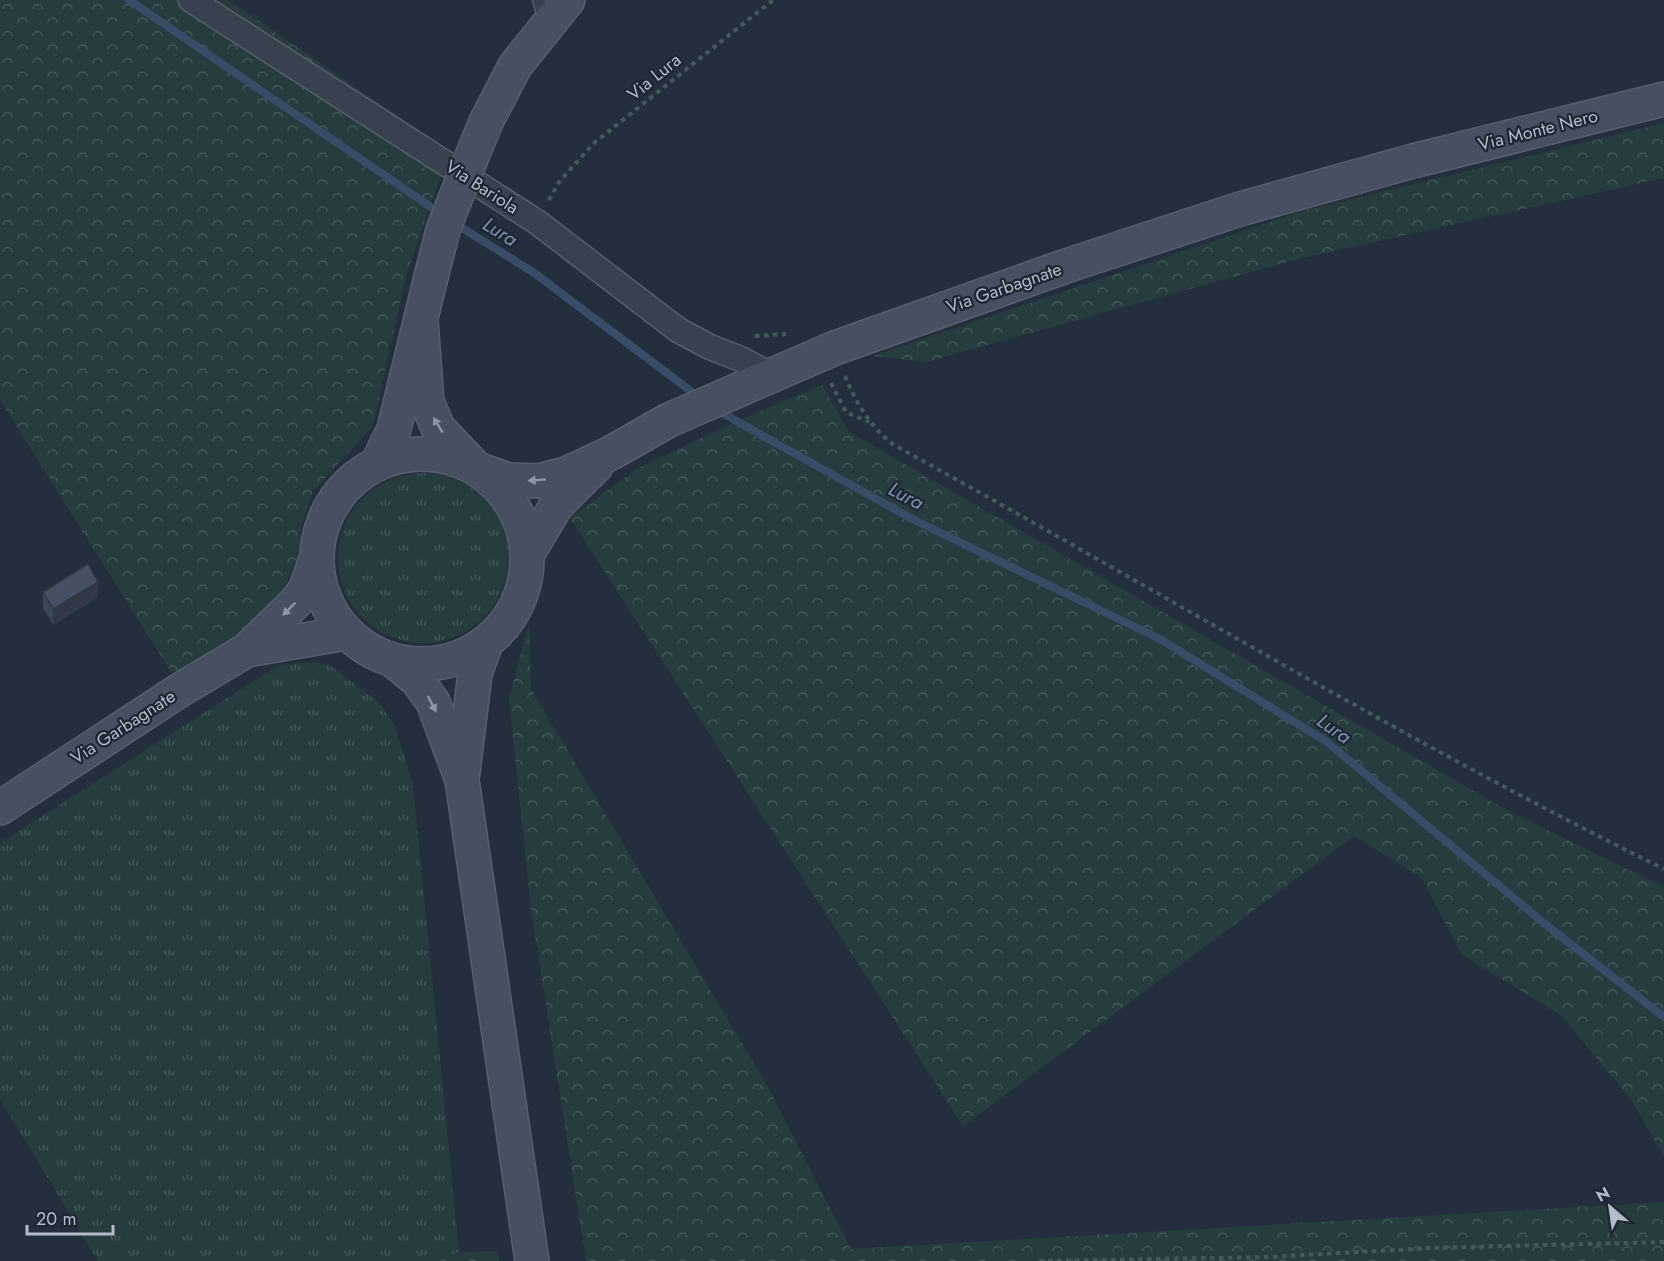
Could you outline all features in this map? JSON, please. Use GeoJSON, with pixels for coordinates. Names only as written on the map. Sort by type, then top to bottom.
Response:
{"type":"FeatureCollection","features":[{"type":"Feature","properties":{"kind":"main road"},"geometry":{"type":"LineString","coordinates":[[377,464],[394,429],[443,230],[486,122],[544,13],[568,0]]}},
{"type":"Feature","properties":{"kind":"main road","name":"Via Monte Nero"},"geometry":{"type":"LineString","coordinates":[[1413,161],[1664,99]]}},
{"type":"Feature","properties":{"kind":"main road","name":"Via Garbagnate"},"geometry":{"type":"LineString","coordinates":[[477,469],[508,480],[539,481],[566,474],[611,453],[669,420],[835,348],[1098,255],[1240,209],[1413,161]]}},
{"type":"Feature","properties":{"kind":"main road"},"geometry":{"type":"LineString","coordinates":[[421,321],[427,402],[438,428],[477,469],[497,484],[513,504],[523,528],[528,553],[524,587],[510,618],[486,643],[458,659],[426,665],[394,661],[368,650],[346,633],[330,611],[320,586],[316,559],[321,529],[333,502],[352,480],[377,464],[402,456],[428,454],[453,458],[477,469]]}},
{"type":"Feature","properties":{"kind":"main road","name":"Via Garbagnate"},"geometry":{"type":"LineString","coordinates":[[528,553],[556,506],[611,453]]}},
{"type":"Feature","properties":{"kind":"main road","name":"Via Garbagnate"},"geometry":{"type":"LineString","coordinates":[[0,808],[180,690],[247,650],[297,601],[306,588],[316,559]]}},
{"type":"Feature","properties":{"kind":"main road","name":"Via Garbagnate"},"geometry":{"type":"LineString","coordinates":[[247,650],[346,633]]}},
{"type":"Feature","properties":{"kind":"main road"},"geometry":{"type":"LineString","coordinates":[[462,780],[475,673],[486,643]]}},
{"type":"Feature","properties":{"kind":"main road"},"geometry":{"type":"LineString","coordinates":[[394,661],[417,680],[432,702],[462,780],[532,1261]]}},
{"type":"Feature","properties":{"kind":"street","name":"Via Bariola"},"geometry":{"type":"LineString","coordinates":[[191,0],[537,222],[678,330],[770,375]]}},
{"type":"Feature","properties":{"kind":"path","name":"Via Lura"},"geometry":{"type":"LineString","coordinates":[[559,182],[594,143],[773,0]]}},
{"type":"Feature","properties":{"kind":"path"},"geometry":{"type":"LineString","coordinates":[[835,348],[859,406],[880,435],[894,445],[1077,546],[1285,667],[1470,770],[1664,869]]}},
{"type":"Feature","properties":{"kind":"path"},"geometry":{"type":"LineString","coordinates":[[1039,1261],[1270,1257],[1428,1248],[1664,1242]]}},
{"type":"Feature","properties":{"kind":"green space"},"geometry":{"type":"Polygon","coordinates":[[[0,0],[228,0],[449,151],[406,276],[373,426],[313,491],[302,523],[298,556],[280,595],[237,636],[173,675],[0,400],[0,0]]]}},
{"type":"Feature","properties":{"kind":"green space"},"geometry":{"type":"Polygon","coordinates":[[[1664,123],[1664,178],[1298,259],[926,362],[873,356],[1299,212],[1664,123]]]}},
{"type":"Feature","properties":{"kind":"green space"},"geometry":{"type":"Polygon","coordinates":[[[822,385],[849,432],[1512,813],[1664,887],[1664,1157],[1632,1101],[1562,1016],[1461,954],[1422,878],[1354,836],[963,1126],[570,518],[638,468],[735,422],[822,385]]]}},
{"type":"Feature","properties":{"kind":"green space"},"geometry":{"type":"Polygon","coordinates":[[[423,473],[440,474],[456,479],[483,498],[502,525],[507,541],[507,575],[502,591],[483,618],[456,637],[440,642],[423,643],[406,642],[390,637],[363,618],[344,591],[339,575],[338,558],[339,541],[344,525],[363,498],[390,479],[406,474],[423,473]]]}},
{"type":"Feature","properties":{"kind":"green space"},"geometry":{"type":"Polygon","coordinates":[[[529,624],[531,689],[769,1089],[851,1249],[1664,1202],[1664,1261],[586,1261],[531,909],[509,699],[529,624]]]}},
{"type":"Feature","properties":{"kind":"green space"},"geometry":{"type":"Polygon","coordinates":[[[303,662],[328,664],[376,700],[394,723],[413,785],[459,1252],[439,1261],[98,1261],[0,1099],[0,843],[279,665],[303,662]]]}},
{"type":"Feature","properties":{"kind":"green space"},"geometry":{"type":"Polygon","coordinates":[[[498,1251],[499,1261],[439,1261],[459,1252],[498,1251]]]}},
{"type":"Feature","properties":{"kind":"building"},"geometry":{"type":"Polygon","coordinates":[[[88,564],[98,582],[53,609],[43,592],[88,564]]]}},
{"type":"Feature","properties":{"kind":"waterway","name":"Lura"},"geometry":{"type":"LineString","coordinates":[[129,0],[441,214]]}},
{"type":"Feature","properties":{"kind":"waterway","name":"Lura"},"geometry":{"type":"LineString","coordinates":[[454,223],[533,272],[700,398]]}},
{"type":"Feature","properties":{"kind":"waterway","name":"Lura"},"geometry":{"type":"LineString","coordinates":[[715,409],[914,520],[1160,639],[1327,742],[1545,924],[1664,1017]]}}]}
